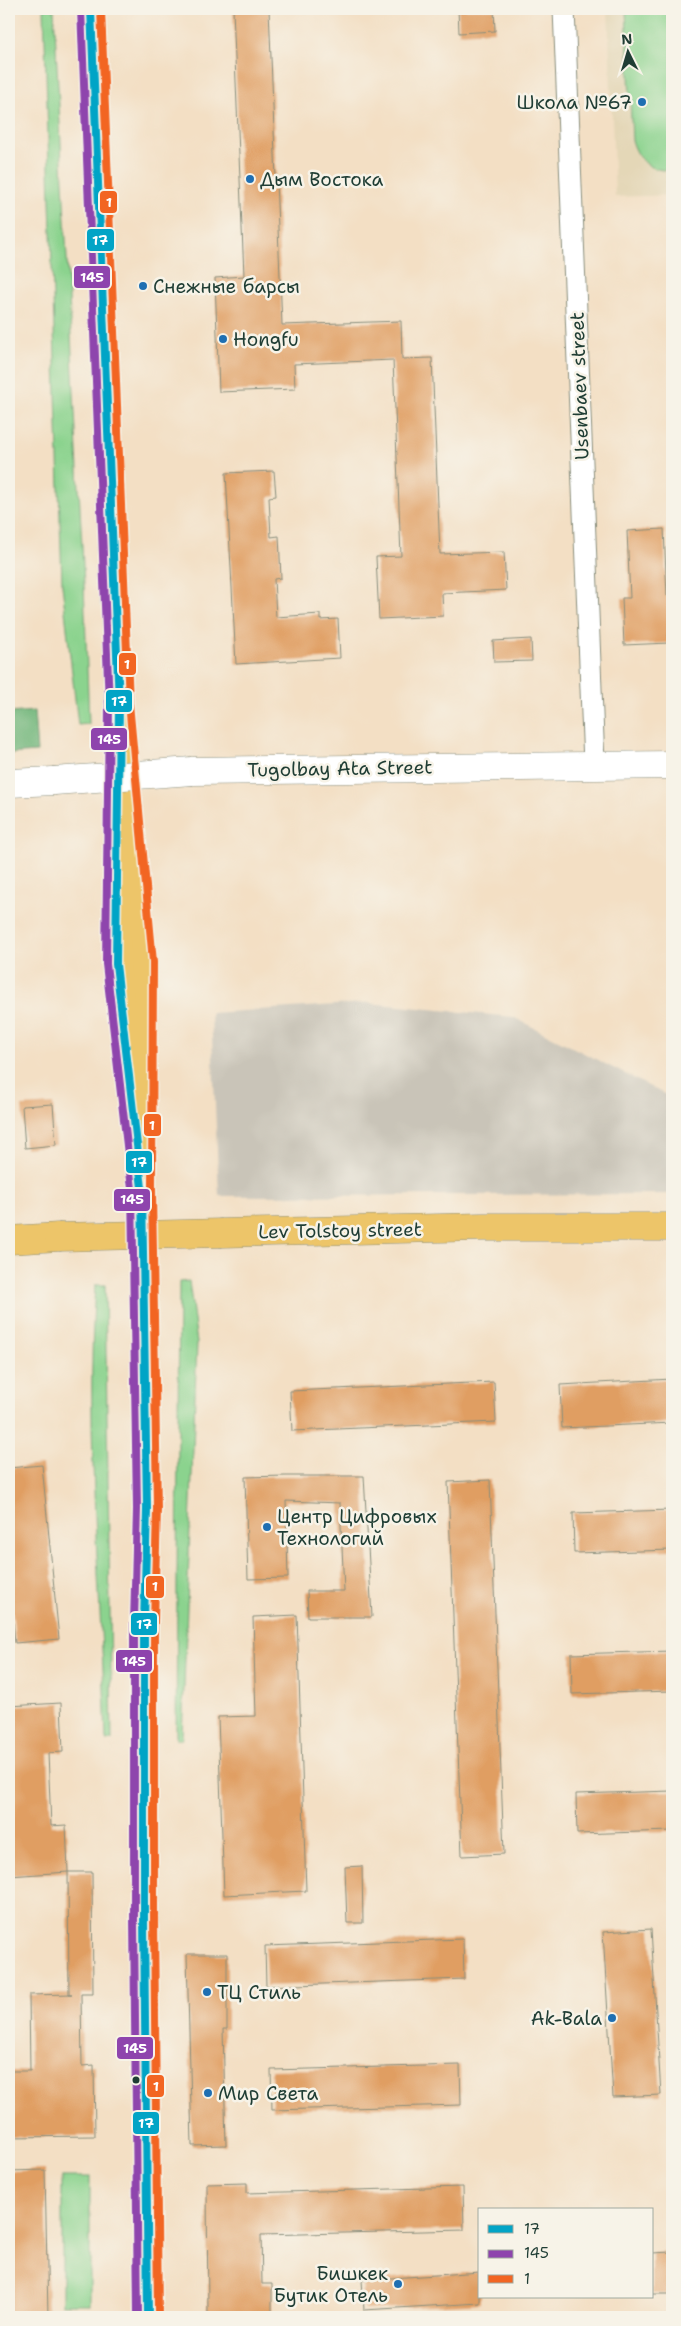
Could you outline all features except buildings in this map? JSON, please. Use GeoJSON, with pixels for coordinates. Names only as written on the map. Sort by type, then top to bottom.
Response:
{"type":"FeatureCollection","features":[{"type":"Feature","properties":{"kind":"main road"},"geometry":{"type":"LineString","coordinates":[[91,9],[119,704],[116,964],[142,1188],[147,1508],[144,1623],[144,1917],[148,2317]]}},
{"type":"Feature","properties":{"kind":"main road","name":"Lev Tolstoy street"},"geometry":{"type":"LineString","coordinates":[[9,1240],[482,1227],[672,1227]]}},
{"type":"Feature","properties":{"kind":"street","name":"Usenbaev street"},"geometry":{"type":"LineString","coordinates":[[564,9],[594,764]]}},
{"type":"Feature","properties":{"kind":"street","name":"Tugolbay Ata Street"},"geometry":{"type":"LineString","coordinates":[[9,783],[192,771],[672,764]]}},
{"type":"Feature","properties":{"kind":"shaded area","name":"Школа №67"},"geometry":{"type":"Polygon","coordinates":[[[608,9],[672,9],[672,195],[615,197],[608,9]]]}},
{"type":"Feature","properties":{"kind":"shaded area"},"geometry":{"type":"Polygon","coordinates":[[[367,1003],[513,1017],[672,1098],[672,1194],[219,1196],[211,1013],[367,1003]]]}},
{"type":"Feature","properties":{"kind":"green space"},"geometry":{"type":"Polygon","coordinates":[[[44,9],[54,9],[84,584],[89,724],[78,725],[62,585],[44,9]]]}},
{"type":"Feature","properties":{"kind":"green space"},"geometry":{"type":"Polygon","coordinates":[[[626,9],[672,9],[672,170],[651,167],[641,159],[632,140],[626,9]]]}},
{"type":"Feature","properties":{"kind":"green space"},"geometry":{"type":"Polygon","coordinates":[[[34,711],[37,752],[9,754],[9,713],[34,711]]]}},
{"type":"Feature","properties":{"kind":"green space"},"geometry":{"type":"Polygon","coordinates":[[[189,1281],[197,1343],[182,1739],[176,1739],[179,1282],[189,1281]]]}},
{"type":"Feature","properties":{"kind":"green space"},"geometry":{"type":"Polygon","coordinates":[[[95,1285],[105,1285],[112,1740],[106,1740],[95,1512],[92,1342],[95,1285]]]}},
{"type":"Feature","properties":{"kind":"green space"},"geometry":{"type":"Polygon","coordinates":[[[62,2177],[90,2177],[90,2304],[62,2304],[62,2177]]]}},
{"type":"Feature","properties":{"kind":"transit line","name":"145"},"geometry":{"type":"LineString","coordinates":[[81,9],[109,704],[106,964],[132,1189],[137,1509],[134,1623],[134,1917],[138,2317]]}},
{"type":"Feature","properties":{"kind":"transit line","name":"17"},"geometry":{"type":"LineString","coordinates":[[91,9],[119,704],[116,964],[142,1188],[147,1509],[144,1623],[144,1917],[148,2317]]}},
{"type":"Feature","properties":{"kind":"transit line","name":"1"},"geometry":{"type":"LineString","coordinates":[[101,9],[129,703],[153,962],[152,1188],[157,1509],[154,1623],[154,1917],[158,2317]]}},
{"type":"Feature","properties":{"kind":"place","name":"Школа №67"},"geometry":{"type":"Point","coordinates":[642,102]}},
{"type":"Feature","properties":{"kind":"place","name":"Дым Востока"},"geometry":{"type":"Point","coordinates":[250,179]}},
{"type":"Feature","properties":{"kind":"place","name":"Снежные барсы"},"geometry":{"type":"Point","coordinates":[143,286]}},
{"type":"Feature","properties":{"kind":"place","name":"Hongfu"},"geometry":{"type":"Point","coordinates":[223,339]}},
{"type":"Feature","properties":{"kind":"place","name":"Центр Цифровых Технологий"},"geometry":{"type":"Point","coordinates":[267,1527]}},
{"type":"Feature","properties":{"kind":"place","name":"ТЦ Стиль"},"geometry":{"type":"Point","coordinates":[207,1992]}},
{"type":"Feature","properties":{"kind":"place","name":"Ak-Bala"},"geometry":{"type":"Point","coordinates":[612,2018]}},
{"type":"Feature","properties":{"kind":"place","name":"Мир Света"},"geometry":{"type":"Point","coordinates":[208,2093]}},
{"type":"Feature","properties":{"kind":"place","name":"Бишкек Бутик Отель"},"geometry":{"type":"Point","coordinates":[398,2284]}}]}
